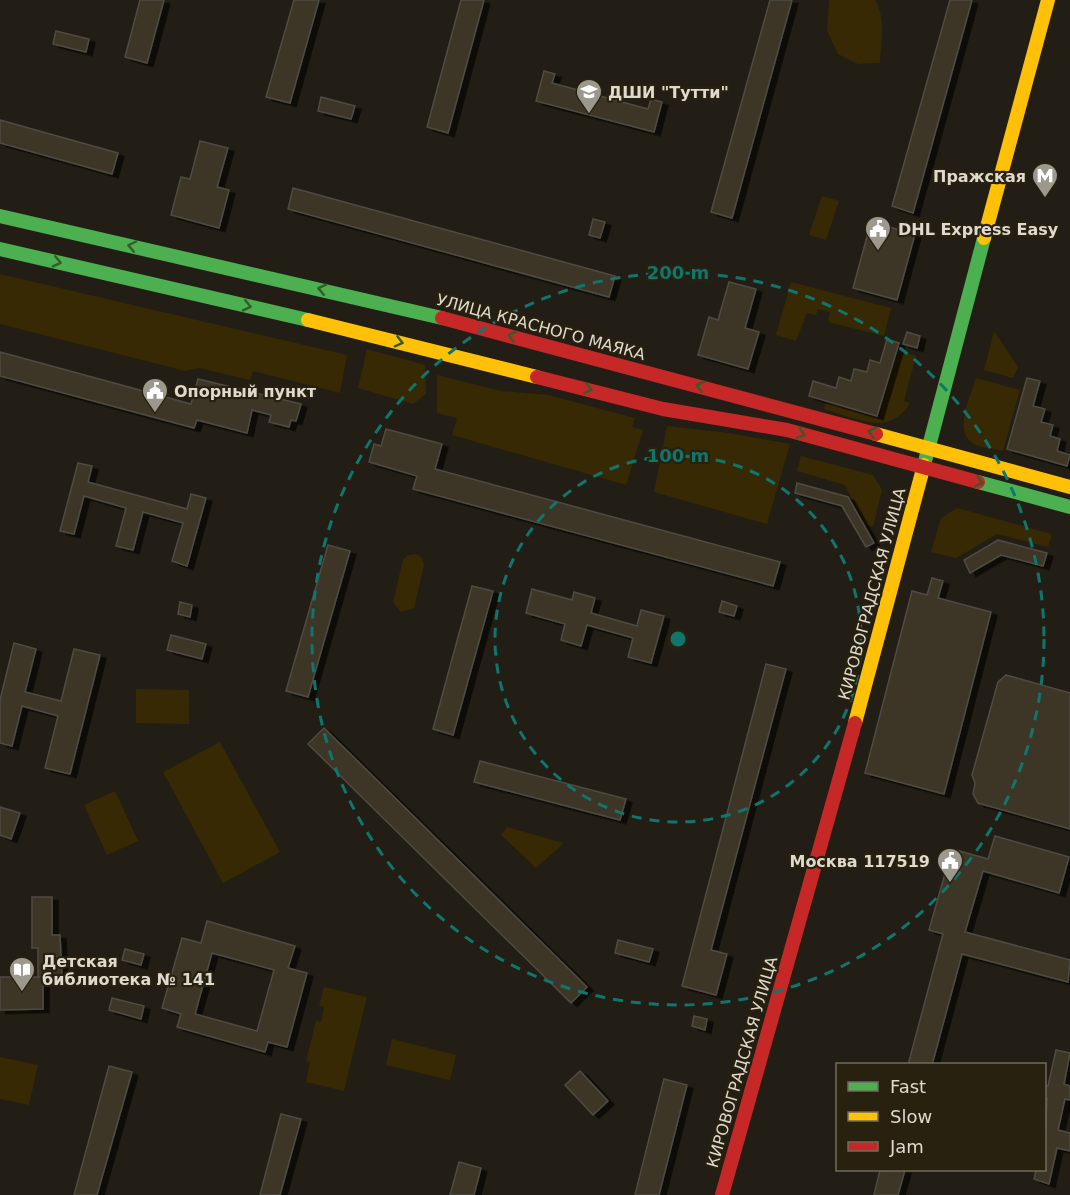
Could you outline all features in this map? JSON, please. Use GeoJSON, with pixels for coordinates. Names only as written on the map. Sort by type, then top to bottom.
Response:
{"type":"FeatureCollection","features":[{"type":"Feature","properties":{"kind":"street","name":"КИРОВОГРАДСКАЯ УЛИЦА"},"geometry":{"type":"LineString","coordinates":[[722,1195],[840,778],[1048,0]]}},
{"type":"Feature","properties":{"kind":"street","name":"УЛИЦА КРАСНОГО МАЯКА"},"geometry":{"type":"LineString","coordinates":[[0,216],[412,310],[1070,487]]}},
{"type":"Feature","properties":{"kind":"street"},"geometry":{"type":"LineString","coordinates":[[0,249],[364,333],[663,409],[787,430],[1070,507]]}},
{"type":"Feature","properties":{"kind":"shaded area"},"geometry":{"type":"Polygon","coordinates":[[[829,0],[875,0],[882,22],[880,63],[858,64],[838,54],[827,30],[829,0]]]}},
{"type":"Feature","properties":{"kind":"shaded area"},"geometry":{"type":"Polygon","coordinates":[[[822,196],[839,201],[826,240],[809,235],[822,196]]]}},
{"type":"Feature","properties":{"kind":"shaded area"},"geometry":{"type":"Polygon","coordinates":[[[0,274],[347,355],[340,393],[253,371],[250,380],[199,368],[185,371],[0,324],[0,274]]]}},
{"type":"Feature","properties":{"kind":"shaded area"},"geometry":{"type":"Polygon","coordinates":[[[791,282],[891,308],[884,336],[828,322],[830,312],[818,309],[816,315],[807,313],[796,341],[776,335],[791,282]]]}},
{"type":"Feature","properties":{"kind":"shaded area"},"geometry":{"type":"Polygon","coordinates":[[[994,331],[1018,367],[1013,378],[984,370],[994,331]]]}},
{"type":"Feature","properties":{"kind":"shaded area"},"geometry":{"type":"Polygon","coordinates":[[[367,349],[425,365],[426,394],[413,404],[358,388],[367,349]]]}},
{"type":"Feature","properties":{"kind":"shaded area"},"geometry":{"type":"Polygon","coordinates":[[[897,350],[916,356],[904,401],[910,403],[902,414],[882,423],[860,420],[824,409],[826,402],[879,417],[897,350]]]}},
{"type":"Feature","properties":{"kind":"shaded area"},"geometry":{"type":"Polygon","coordinates":[[[437,375],[501,391],[548,395],[635,418],[632,427],[643,430],[626,485],[452,435],[457,418],[437,413],[437,375]]]}},
{"type":"Feature","properties":{"kind":"shaded area"},"geometry":{"type":"Polygon","coordinates":[[[976,378],[1020,390],[1003,451],[978,446],[966,436],[965,411],[976,378]]]}},
{"type":"Feature","properties":{"kind":"shaded area"},"geometry":{"type":"Polygon","coordinates":[[[667,426],[729,433],[790,444],[767,524],[654,492],[667,426]]]}},
{"type":"Feature","properties":{"kind":"shaded area"},"geometry":{"type":"Polygon","coordinates":[[[801,456],[873,475],[882,490],[873,527],[865,525],[845,485],[797,471],[801,456]]]}},
{"type":"Feature","properties":{"kind":"shaded area"},"geometry":{"type":"Polygon","coordinates":[[[957,508],[1052,534],[1048,547],[997,534],[956,558],[931,552],[941,518],[957,508]]]}},
{"type":"Feature","properties":{"kind":"shaded area"},"geometry":{"type":"Polygon","coordinates":[[[416,554],[422,558],[424,565],[414,608],[401,612],[393,602],[403,560],[408,555],[416,554]]]}},
{"type":"Feature","properties":{"kind":"shaded area"},"geometry":{"type":"Polygon","coordinates":[[[136,689],[189,690],[189,724],[136,723],[136,689]]]}},
{"type":"Feature","properties":{"kind":"shaded area"},"geometry":{"type":"Polygon","coordinates":[[[220,742],[280,852],[223,883],[163,772],[220,742]]]}},
{"type":"Feature","properties":{"kind":"shaded area"},"geometry":{"type":"Polygon","coordinates":[[[115,791],[138,841],[107,855],[84,805],[115,791]]]}},
{"type":"Feature","properties":{"kind":"shaded area"},"geometry":{"type":"Polygon","coordinates":[[[507,827],[564,843],[536,868],[501,835],[507,827]]]}},
{"type":"Feature","properties":{"kind":"shaded area"},"geometry":{"type":"Polygon","coordinates":[[[324,987],[367,997],[344,1091],[306,1082],[310,1062],[306,1061],[316,1021],[321,1022],[324,1007],[319,1006],[324,987]]]}},
{"type":"Feature","properties":{"kind":"shaded area"},"geometry":{"type":"Polygon","coordinates":[[[392,1039],[456,1055],[450,1080],[386,1065],[392,1039]]]}},
{"type":"Feature","properties":{"kind":"shaded area"},"geometry":{"type":"Polygon","coordinates":[[[0,1057],[38,1065],[29,1105],[0,1099],[0,1057]]]}},
{"type":"Feature","properties":{"kind":"building"},"geometry":{"type":"Polygon","coordinates":[[[140,0],[164,0],[147,63],[125,57],[140,0]]]}},
{"type":"Feature","properties":{"kind":"building"},"geometry":{"type":"Polygon","coordinates":[[[294,0],[319,0],[290,103],[266,97],[294,0]]]}},
{"type":"Feature","properties":{"kind":"building"},"geometry":{"type":"Polygon","coordinates":[[[461,0],[484,0],[448,133],[427,127],[461,0]]]}},
{"type":"Feature","properties":{"kind":"building"},"geometry":{"type":"Polygon","coordinates":[[[770,0],[792,0],[732,218],[711,212],[770,0]]]}},
{"type":"Feature","properties":{"kind":"building"},"geometry":{"type":"Polygon","coordinates":[[[950,0],[972,0],[913,213],[892,206],[950,0]]]}},
{"type":"Feature","properties":{"kind":"building"},"geometry":{"type":"Polygon","coordinates":[[[56,31],[89,39],[86,52],[53,44],[56,31]]]}},
{"type":"Feature","properties":{"kind":"building"},"geometry":{"type":"Polygon","coordinates":[[[544,71],[555,74],[552,83],[648,109],[651,99],[662,102],[654,132],[536,101],[544,71]]]}},
{"type":"Feature","properties":{"kind":"building"},"geometry":{"type":"Polygon","coordinates":[[[321,97],[355,106],[351,119],[318,111],[321,97]]]}},
{"type":"Feature","properties":{"kind":"building"},"geometry":{"type":"Polygon","coordinates":[[[0,120],[118,153],[112,174],[0,143],[0,120]]]}},
{"type":"Feature","properties":{"kind":"building"},"geometry":{"type":"Polygon","coordinates":[[[200,141],[228,148],[217,187],[229,190],[219,228],[171,215],[181,177],[190,179],[200,141]]]}},
{"type":"Feature","properties":{"kind":"building"},"geometry":{"type":"Polygon","coordinates":[[[293,188],[615,276],[609,297],[288,209],[293,188]]]}},
{"type":"Feature","properties":{"kind":"building"},"geometry":{"type":"Polygon","coordinates":[[[593,219],[605,222],[600,238],[589,235],[593,219]]]}},
{"type":"Feature","properties":{"kind":"building"},"geometry":{"type":"Polygon","coordinates":[[[871,222],[915,234],[897,300],[853,288],[871,222]]]}},
{"type":"Feature","properties":{"kind":"building"},"geometry":{"type":"Polygon","coordinates":[[[729,282],[756,289],[745,328],[759,332],[748,369],[698,355],[709,317],[718,320],[729,282]]]}},
{"type":"Feature","properties":{"kind":"building"},"geometry":{"type":"Polygon","coordinates":[[[907,332],[920,336],[917,348],[903,344],[907,332]]]}},
{"type":"Feature","properties":{"kind":"building"},"geometry":{"type":"Polygon","coordinates":[[[887,339],[899,343],[877,416],[809,396],[813,381],[836,388],[839,377],[851,381],[854,369],[867,372],[870,360],[880,363],[887,339]]]}},
{"type":"Feature","properties":{"kind":"building"},"geometry":{"type":"Polygon","coordinates":[[[0,352],[191,404],[198,379],[301,404],[296,421],[291,420],[289,427],[269,422],[271,415],[252,410],[247,433],[197,420],[194,428],[0,376],[0,352]]]}},
{"type":"Feature","properties":{"kind":"building"},"geometry":{"type":"Polygon","coordinates":[[[1027,378],[1040,381],[1033,406],[1045,409],[1041,422],[1053,425],[1050,436],[1060,439],[1057,451],[1070,455],[1067,466],[1007,449],[1027,378]]]}},
{"type":"Feature","properties":{"kind":"building"},"geometry":{"type":"Polygon","coordinates":[[[386,429],[442,444],[435,469],[780,562],[773,586],[413,489],[417,476],[369,462],[374,444],[381,446],[386,429]]]}},
{"type":"Feature","properties":{"kind":"building"},"geometry":{"type":"Polygon","coordinates":[[[78,463],[92,466],[88,482],[187,509],[191,494],[206,498],[187,566],[172,561],[183,523],[143,512],[133,550],[116,546],[126,508],[84,496],[74,534],[60,531],[78,463]]]}},
{"type":"Feature","properties":{"kind":"building"},"geometry":{"type":"Polygon","coordinates":[[[797,483],[848,497],[874,543],[866,547],[842,506],[795,493],[797,483]]]}},
{"type":"Feature","properties":{"kind":"building"},"geometry":{"type":"Polygon","coordinates":[[[998,540],[1047,553],[1043,566],[1001,555],[970,573],[964,560],[998,540]]]}},
{"type":"Feature","properties":{"kind":"building"},"geometry":{"type":"Polygon","coordinates":[[[328,545],[350,551],[308,697],[286,691],[328,545]]]}},
{"type":"Feature","properties":{"kind":"building"},"geometry":{"type":"Polygon","coordinates":[[[932,578],[943,581],[938,598],[991,612],[944,794],[865,773],[912,591],[927,595],[932,578]]]}},
{"type":"Feature","properties":{"kind":"building"},"geometry":{"type":"Polygon","coordinates":[[[472,586],[493,591],[453,735],[433,729],[472,586]]]}},
{"type":"Feature","properties":{"kind":"building"},"geometry":{"type":"Polygon","coordinates":[[[532,589],[572,600],[574,592],[595,598],[591,613],[637,626],[641,610],[664,616],[651,663],[628,657],[633,638],[587,625],[581,646],[561,640],[565,624],[526,613],[532,589]]]}},
{"type":"Feature","properties":{"kind":"building"},"geometry":{"type":"Polygon","coordinates":[[[722,601],[737,606],[734,616],[719,612],[722,601]]]}},
{"type":"Feature","properties":{"kind":"building"},"geometry":{"type":"Polygon","coordinates":[[[180,602],[192,605],[190,617],[178,614],[180,602]]]}},
{"type":"Feature","properties":{"kind":"building"},"geometry":{"type":"Polygon","coordinates":[[[171,635],[206,644],[202,659],[167,650],[171,635]]]}},
{"type":"Feature","properties":{"kind":"building"},"geometry":{"type":"Polygon","coordinates":[[[14,643],[36,649],[25,692],[61,701],[74,649],[100,655],[70,774],[45,768],[58,716],[22,706],[12,746],[0,743],[0,700],[14,643]]]}},
{"type":"Feature","properties":{"kind":"building"},"geometry":{"type":"Polygon","coordinates":[[[766,664],[786,669],[711,950],[727,954],[716,995],[682,986],[766,664]]]}},
{"type":"Feature","properties":{"kind":"building"},"geometry":{"type":"Polygon","coordinates":[[[1006,675],[1070,693],[1070,829],[978,803],[973,794],[975,783],[972,775],[998,682],[1006,675]]]}},
{"type":"Feature","properties":{"kind":"building"},"geometry":{"type":"Polygon","coordinates":[[[324,728],[587,987],[571,1003],[308,744],[324,728]]]}},
{"type":"Feature","properties":{"kind":"building"},"geometry":{"type":"Polygon","coordinates":[[[480,761],[626,799],[620,820],[474,782],[480,761]]]}},
{"type":"Feature","properties":{"kind":"building"},"geometry":{"type":"Polygon","coordinates":[[[0,807],[20,813],[11,839],[0,835],[0,807]]]}},
{"type":"Feature","properties":{"kind":"building"},"geometry":{"type":"Polygon","coordinates":[[[995,836],[1069,857],[1059,893],[983,871],[965,932],[1070,960],[1068,982],[962,954],[933,1063],[909,1063],[943,934],[929,930],[952,849],[988,859],[995,836]]]}},
{"type":"Feature","properties":{"kind":"building"},"geometry":{"type":"Polygon","coordinates":[[[32,897],[52,897],[52,935],[60,935],[62,977],[38,977],[38,948],[32,948],[32,897]]]}},
{"type":"Feature","properties":{"kind":"building"},"geometry":{"type":"Polygon","coordinates":[[[207,921],[295,946],[288,968],[307,973],[287,1047],[268,1042],[265,1052],[177,1027],[181,1014],[162,1008],[182,938],[201,943],[207,921]],[[212,953],[195,1014],[257,1031],[274,970],[212,953]]]}},
{"type":"Feature","properties":{"kind":"building"},"geometry":{"type":"Polygon","coordinates":[[[618,940],[653,949],[649,962],[615,953],[618,940]]]}},
{"type":"Feature","properties":{"kind":"building"},"geometry":{"type":"Polygon","coordinates":[[[125,949],[144,954],[141,965],[122,960],[125,949]]]}},
{"type":"Feature","properties":{"kind":"building","name":"Детская библиотека № 141"},"geometry":{"type":"Polygon","coordinates":[[[0,977],[43,977],[43,1009],[0,1010],[0,977]]]}},
{"type":"Feature","properties":{"kind":"building"},"geometry":{"type":"Polygon","coordinates":[[[112,998],[144,1006],[141,1019],[109,1010],[112,998]]]}},
{"type":"Feature","properties":{"kind":"building"},"geometry":{"type":"Polygon","coordinates":[[[694,1016],[707,1019],[705,1030],[692,1026],[694,1016]]]}},
{"type":"Feature","properties":{"kind":"building"},"geometry":{"type":"Polygon","coordinates":[[[1056,1050],[1070,1053],[1064,1084],[1070,1086],[1070,1100],[1065,1099],[1058,1130],[1070,1133],[1070,1151],[1057,1148],[1049,1184],[1034,1179],[1036,1171],[1046,1171],[1046,1086],[1048,1086],[1056,1050]]]}},
{"type":"Feature","properties":{"kind":"building"},"geometry":{"type":"Polygon","coordinates":[[[109,1066],[132,1072],[97,1195],[74,1195],[109,1066]]]}},
{"type":"Feature","properties":{"kind":"building"},"geometry":{"type":"Polygon","coordinates":[[[580,1071],[608,1101],[593,1115],[565,1085],[580,1071]]]}},
{"type":"Feature","properties":{"kind":"building"},"geometry":{"type":"Polygon","coordinates":[[[664,1079],[687,1085],[659,1195],[635,1195],[664,1079]]]}},
{"type":"Feature","properties":{"kind":"building"},"geometry":{"type":"Polygon","coordinates":[[[281,1114],[301,1119],[280,1195],[260,1195],[281,1114]]]}},
{"type":"Feature","properties":{"kind":"building"},"geometry":{"type":"Polygon","coordinates":[[[459,1162],[481,1168],[474,1195],[450,1195],[459,1162]]]}},
{"type":"Feature","properties":{"kind":"building"},"geometry":{"type":"Polygon","coordinates":[[[880,1171],[905,1171],[898,1195],[874,1195],[880,1171]]]}},
{"type":"Feature","properties":{"kind":"traffic: fast"},"geometry":{"type":"LineString","coordinates":[[0,216],[442,318]]}},
{"type":"Feature","properties":{"kind":"traffic: fast"},"geometry":{"type":"LineString","coordinates":[[924,465],[984,238]]}},
{"type":"Feature","properties":{"kind":"traffic: fast"},"geometry":{"type":"LineString","coordinates":[[0,249],[308,320]]}},
{"type":"Feature","properties":{"kind":"traffic: fast"},"geometry":{"type":"LineString","coordinates":[[978,482],[1070,507]]}},
{"type":"Feature","properties":{"kind":"traffic: slow"},"geometry":{"type":"LineString","coordinates":[[984,238],[1048,0]]}},
{"type":"Feature","properties":{"kind":"traffic: slow"},"geometry":{"type":"LineString","coordinates":[[308,320],[537,377]]}},
{"type":"Feature","properties":{"kind":"traffic: slow"},"geometry":{"type":"LineString","coordinates":[[876,434],[1070,487]]}},
{"type":"Feature","properties":{"kind":"traffic: slow"},"geometry":{"type":"LineString","coordinates":[[855,723],[924,465]]}},
{"type":"Feature","properties":{"kind":"traffic: jam"},"geometry":{"type":"LineString","coordinates":[[442,318],[876,434]]}},
{"type":"Feature","properties":{"kind":"traffic: jam"},"geometry":{"type":"LineString","coordinates":[[537,377],[663,409],[787,430],[978,482]]}},
{"type":"Feature","properties":{"kind":"traffic: jam"},"geometry":{"type":"LineString","coordinates":[[722,1195],[855,723]]}},
{"type":"Feature","properties":{"kind":"place","name":"ДШИ \"Тутти\""},"geometry":{"type":"Point","coordinates":[589,115]}},
{"type":"Feature","properties":{"kind":"place","name":"Пражская"},"geometry":{"type":"Point","coordinates":[1045,199]}},
{"type":"Feature","properties":{"kind":"place","name":"DHL Express Easy"},"geometry":{"type":"Point","coordinates":[878,252]}},
{"type":"Feature","properties":{"kind":"place","name":"Опорный пункт"},"geometry":{"type":"Point","coordinates":[155,414]}},
{"type":"Feature","properties":{"kind":"place","name":"Москва 117519"},"geometry":{"type":"Point","coordinates":[950,884]}},
{"type":"Feature","properties":{"kind":"place","name":"Детская библиотека № 141"},"geometry":{"type":"Point","coordinates":[22,993]}}]}
